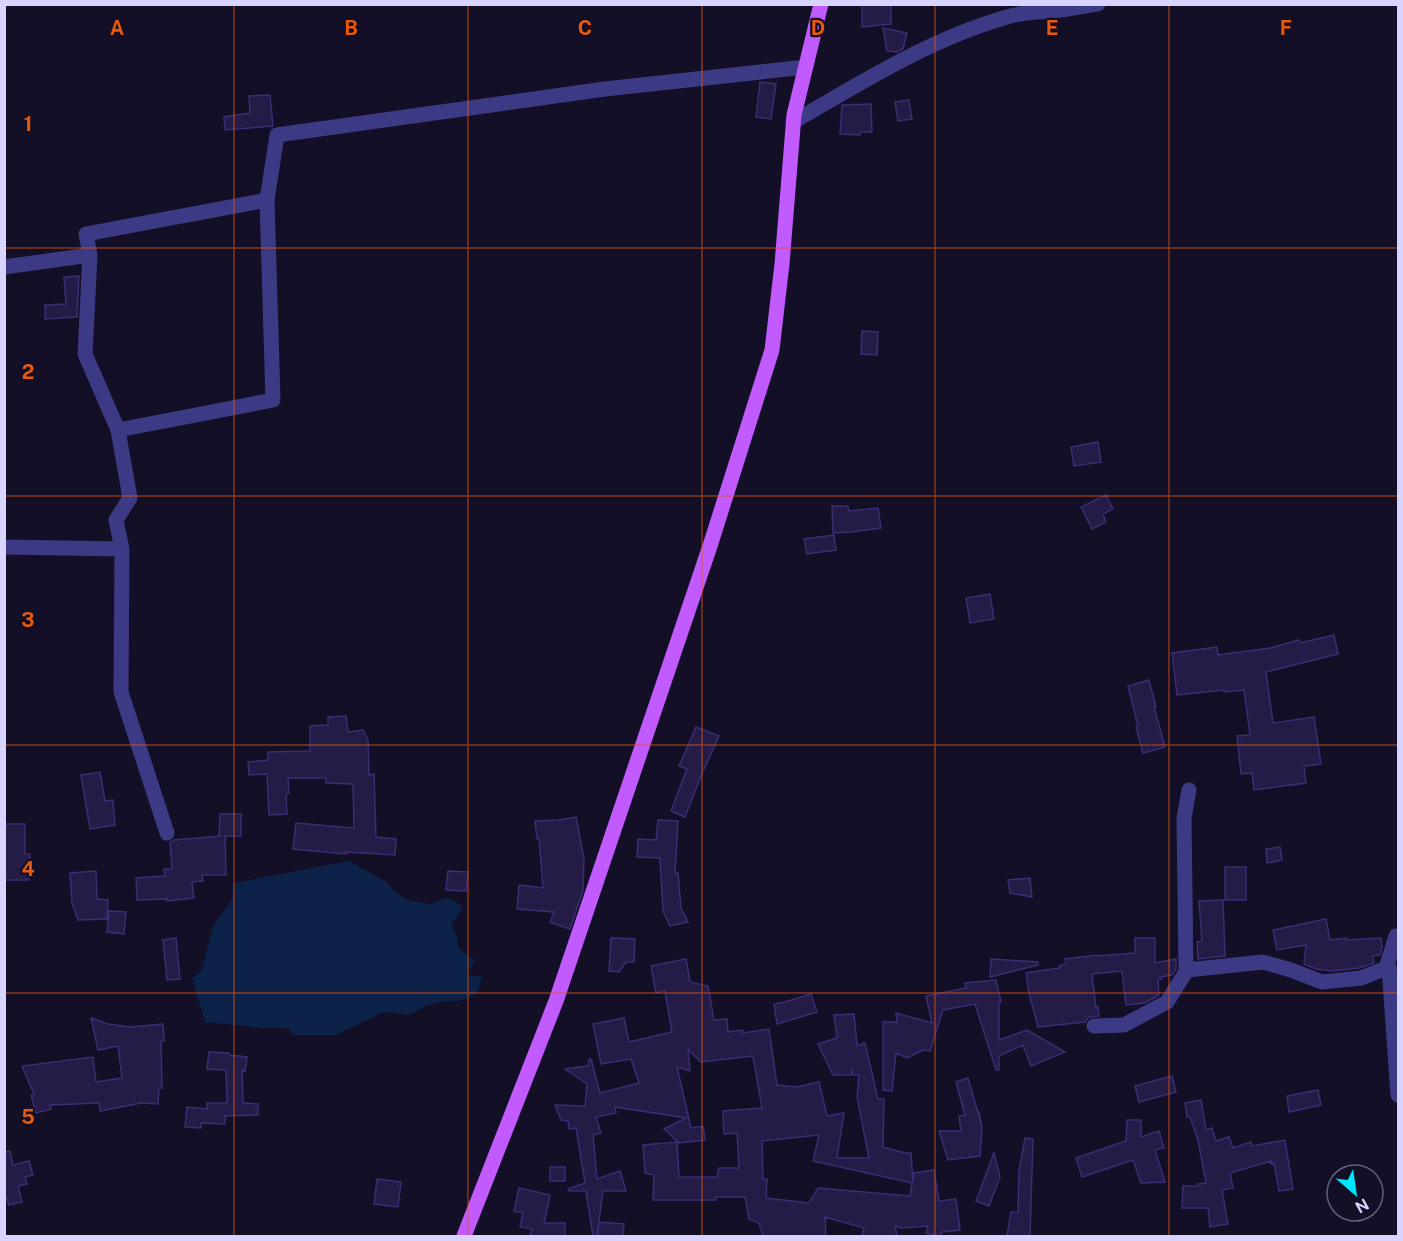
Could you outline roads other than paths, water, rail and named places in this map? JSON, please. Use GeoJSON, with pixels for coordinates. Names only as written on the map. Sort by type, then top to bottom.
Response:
{"type":"FeatureCollection","features":[{"type":"Feature","properties":{"kind":"main road"},"geometry":{"type":"LineString","coordinates":[[464,1236],[556,1001],[710,546],[772,350],[783,264],[793,122],[821,4]]}},
{"type":"Feature","properties":{"kind":"street"},"geometry":{"type":"LineString","coordinates":[[793,122],[908,56],[1022,9],[1098,4]]}},
{"type":"Feature","properties":{"kind":"street"},"geometry":{"type":"LineString","coordinates":[[118,430],[273,400],[267,200],[277,135],[605,89],[806,67]]}},
{"type":"Feature","properties":{"kind":"street"},"geometry":{"type":"LineString","coordinates":[[167,833],[122,692],[122,549],[116,520],[130,498],[118,430],[85,354],[90,255],[86,234],[267,200]]}},
{"type":"Feature","properties":{"kind":"street"},"geometry":{"type":"LineString","coordinates":[[4,267],[90,255]]}},
{"type":"Feature","properties":{"kind":"street"},"geometry":{"type":"LineString","coordinates":[[4,547],[122,549]]}},
{"type":"Feature","properties":{"kind":"street"},"geometry":{"type":"LineString","coordinates":[[1186,972],[1184,818],[1189,790]]}},
{"type":"Feature","properties":{"kind":"street"},"geometry":{"type":"LineString","coordinates":[[1386,968],[1396,936],[1398,936]]}},
{"type":"Feature","properties":{"kind":"street"},"geometry":{"type":"LineString","coordinates":[[1094,1026],[1124,1025],[1167,1002],[1187,970],[1263,962],[1322,982],[1361,978],[1386,968]]}},
{"type":"Feature","properties":{"kind":"street"},"geometry":{"type":"LineString","coordinates":[[1386,968],[1389,967],[1398,1095]]}},
{"type":"Feature","properties":{"kind":"water"},"geometry":{"type":"Polygon","coordinates":[[[349,861],[388,883],[393,890],[408,900],[430,904],[447,898],[463,906],[451,925],[457,936],[458,948],[475,960],[466,975],[482,976],[478,992],[465,999],[425,1006],[410,1015],[386,1012],[379,1014],[335,1035],[293,1035],[286,1028],[205,1022],[192,978],[202,970],[213,926],[232,900],[233,883],[349,861]]]}}]}
